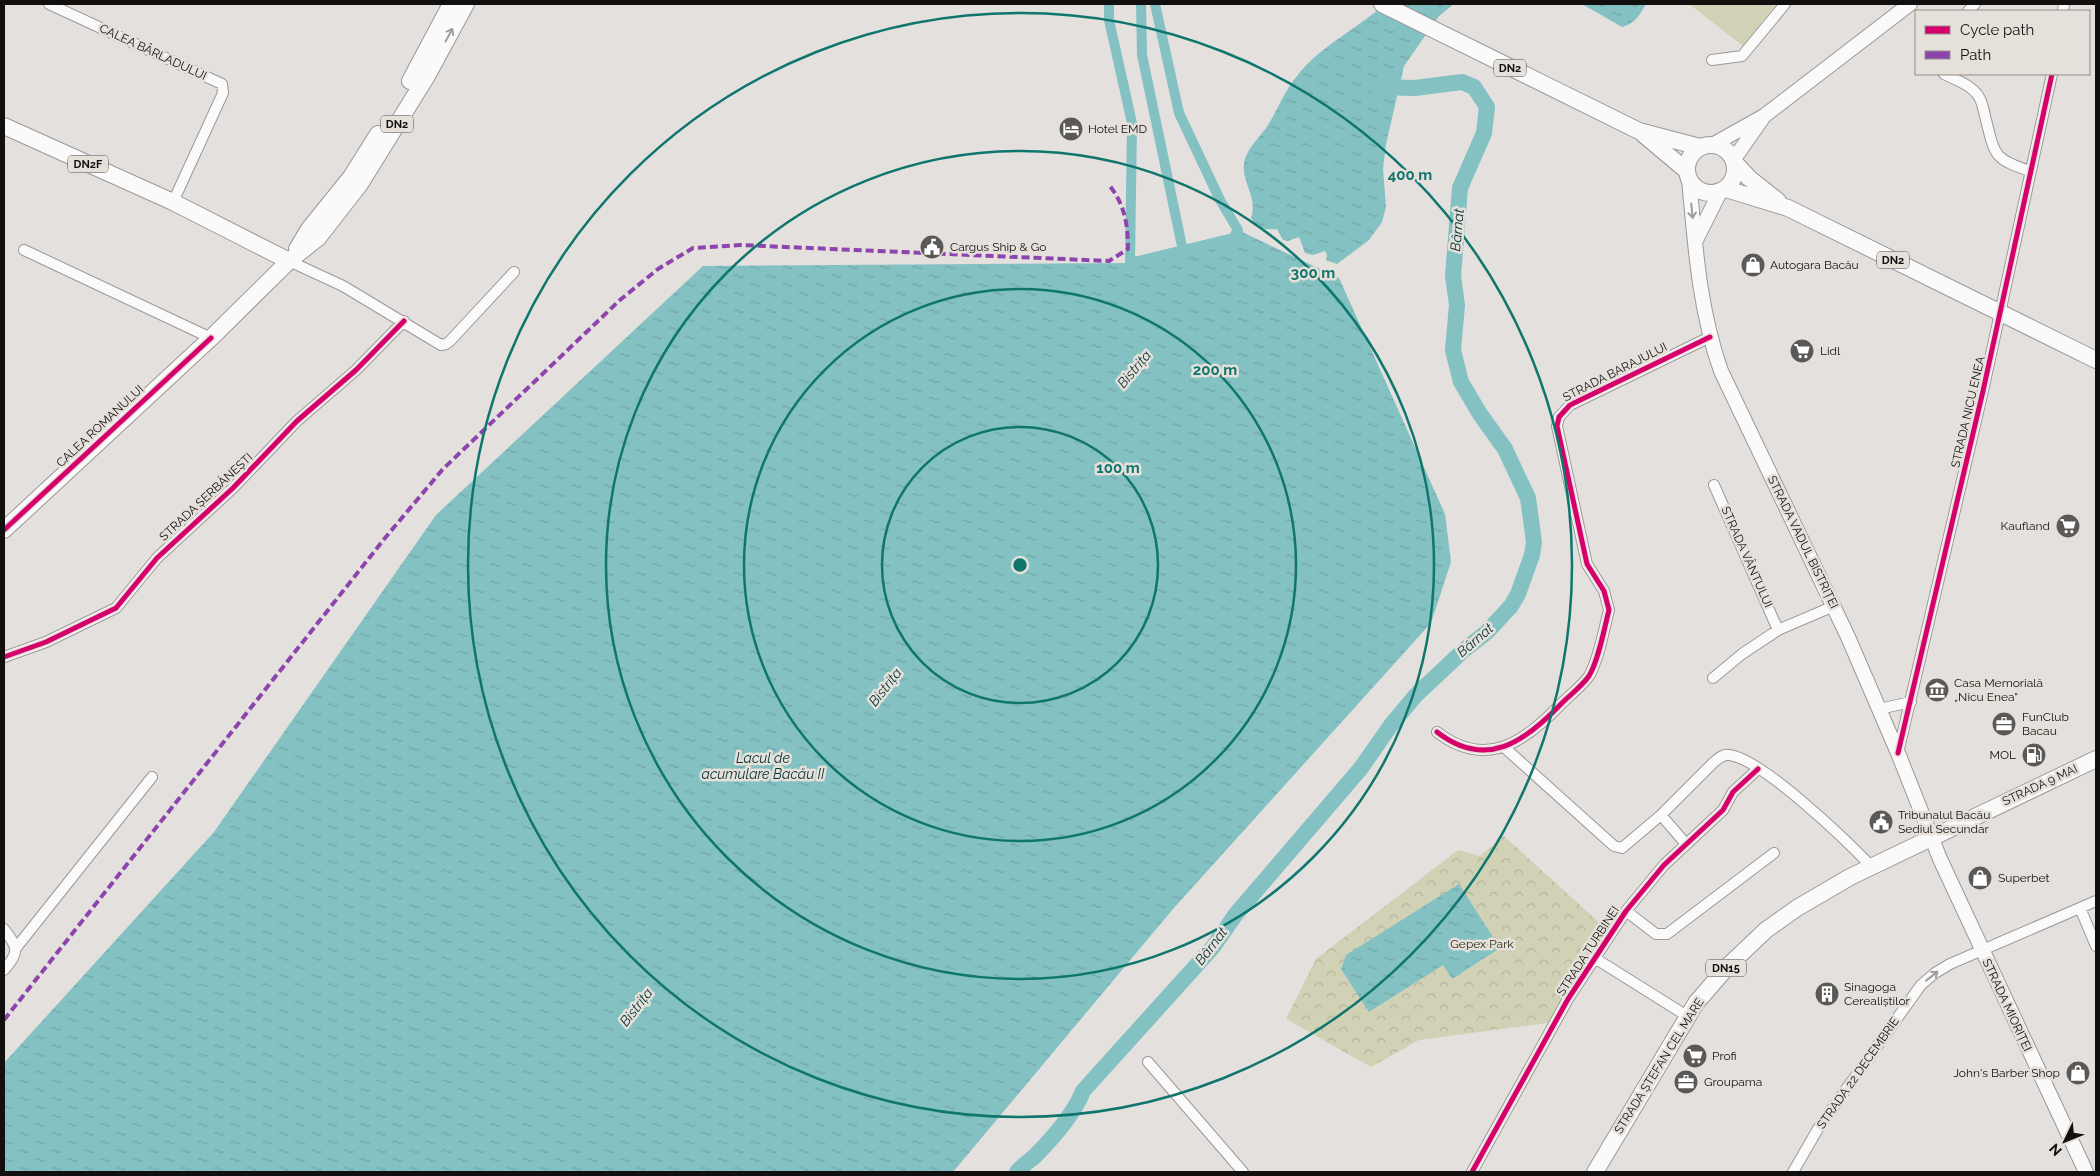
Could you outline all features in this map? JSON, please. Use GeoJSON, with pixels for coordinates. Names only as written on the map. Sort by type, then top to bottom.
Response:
{"type":"FeatureCollection","features":[{"type":"Feature","properties":{"kind":"main road","name":"CALEA ROMANULUI"},"geometry":{"type":"LineString","coordinates":[[289,261],[309,229],[351,177],[418,70],[451,4]]}},
{"type":"Feature","properties":{"kind":"main road","name":"CALEA ROMANULUI"},"geometry":{"type":"LineString","coordinates":[[4,530],[211,338],[289,261],[318,238],[360,184],[427,76],[466,4]]}},
{"type":"Feature","properties":{"kind":"main road","name":"DN2"},"geometry":{"type":"LineString","coordinates":[[1382,4],[1639,131],[1707,146],[1722,147],[1755,184],[1788,208],[2096,360]]}},
{"type":"Feature","properties":{"kind":"main road"},"geometry":{"type":"LineString","coordinates":[[1688,175],[1688,162],[1692,153],[1764,116],[1910,4]]}},
{"type":"Feature","properties":{"kind":"main road"},"geometry":{"type":"LineString","coordinates":[[1695,242],[1723,191],[1732,182],[1736,173],[1735,161],[1764,116]]}},
{"type":"Feature","properties":{"kind":"main road","name":"DN2F"},"geometry":{"type":"LineString","coordinates":[[4,126],[173,202],[289,261]]}},
{"type":"Feature","properties":{"kind":"main road","name":"DN2"},"geometry":{"type":"LineString","coordinates":[[1639,131],[1688,175],[1693,185],[1705,193],[1723,191],[1788,208]]}},
{"type":"Feature","properties":{"kind":"main road","name":"STRADA VADUL BISTRIȚEI"},"geometry":{"type":"LineString","coordinates":[[1688,175],[1699,287],[1710,337],[1735,402],[1834,606],[1898,753],[1930,838]]}},
{"type":"Feature","properties":{"kind":"main road","name":"STRADA 9 MAI"},"geometry":{"type":"LineString","coordinates":[[1930,838],[2096,759]]}},
{"type":"Feature","properties":{"kind":"main road","name":"STRADA ȘTEFAN CEL MARE"},"geometry":{"type":"LineString","coordinates":[[1594,1172],[1686,1016],[1728,966],[1766,930],[1817,896],[1871,866],[1930,838]]}},
{"type":"Feature","properties":{"kind":"main road","name":"STRADA MIORIȚEI"},"geometry":{"type":"LineString","coordinates":[[1930,838],[2086,1172]]}},
{"type":"Feature","properties":{"kind":"street","name":"CALEA BÂRLADULUI"},"geometry":{"type":"LineString","coordinates":[[49,4],[222,84],[223,93],[173,202]]}},
{"type":"Feature","properties":{"kind":"street"},"geometry":{"type":"LineString","coordinates":[[1712,60],[1742,56],[1785,4]]}},
{"type":"Feature","properties":{"kind":"street"},"geometry":{"type":"LineString","coordinates":[[1946,75],[1961,82],[1978,96],[1999,158],[2007,163],[2030,171]]}},
{"type":"Feature","properties":{"kind":"street","name":"STRADA NICU ENEA"},"geometry":{"type":"LineString","coordinates":[[1898,753],[1988,369],[2052,75]]}},
{"type":"Feature","properties":{"kind":"street"},"geometry":{"type":"LineString","coordinates":[[24,250],[211,338]]}},
{"type":"Feature","properties":{"kind":"street"},"geometry":{"type":"LineString","coordinates":[[289,261],[343,286],[441,345],[446,344],[514,272]]}},
{"type":"Feature","properties":{"kind":"street","name":"STRADA ȘERBĂNEȘTI"},"geometry":{"type":"LineString","coordinates":[[4,657],[46,642],[116,608],[156,558],[233,488],[297,421],[356,370],[404,321]]}},
{"type":"Feature","properties":{"kind":"street","name":"STRADA BARAJULUI"},"geometry":{"type":"LineString","coordinates":[[1505,748],[1532,731],[1589,676],[1609,610],[1608,601],[1587,564],[1576,503],[1557,426],[1564,409],[1631,374],[1710,337]]}},
{"type":"Feature","properties":{"kind":"street","name":"STRADA VÂNTULUI"},"geometry":{"type":"LineString","coordinates":[[1714,485],[1778,630]]}},
{"type":"Feature","properties":{"kind":"street"},"geometry":{"type":"LineString","coordinates":[[1714,678],[1742,654],[1778,630],[1834,606]]}},
{"type":"Feature","properties":{"kind":"street"},"geometry":{"type":"LineString","coordinates":[[1879,709],[1911,702]]}},
{"type":"Feature","properties":{"kind":"street"},"geometry":{"type":"LineString","coordinates":[[1437,732],[1448,741],[1466,748],[1505,748],[1614,846],[1622,848],[1627,846],[1661,815],[1721,756],[1732,755],[1758,769],[1799,798],[1871,866]]}},
{"type":"Feature","properties":{"kind":"street","name":"STRADA TURBINEI"},"geometry":{"type":"LineString","coordinates":[[1472,1172],[1593,957],[1626,911],[1664,865],[1723,810],[1733,792],[1758,769]]}},
{"type":"Feature","properties":{"kind":"street"},"geometry":{"type":"LineString","coordinates":[[4,970],[15,956],[16,948],[152,777]]}},
{"type":"Feature","properties":{"kind":"street"},"geometry":{"type":"LineString","coordinates":[[1661,815],[1686,844]]}},
{"type":"Feature","properties":{"kind":"street","name":"STRADA TURBINEI"},"geometry":{"type":"LineString","coordinates":[[1626,911],[1656,934],[1667,934],[1774,853]]}},
{"type":"Feature","properties":{"kind":"street","name":"STRADA 22 DECEMBRIE"},"geometry":{"type":"LineString","coordinates":[[1793,1172],[1819,1127],[1921,985],[1934,973],[1950,964],[2096,901]]}},
{"type":"Feature","properties":{"kind":"street"},"geometry":{"type":"LineString","coordinates":[[2080,908],[2096,946]]}},
{"type":"Feature","properties":{"kind":"street"},"geometry":{"type":"LineString","coordinates":[[4,929],[16,948]]}},
{"type":"Feature","properties":{"kind":"street"},"geometry":{"type":"LineString","coordinates":[[1593,957],[1686,1016]]}},
{"type":"Feature","properties":{"kind":"street"},"geometry":{"type":"LineString","coordinates":[[1148,1062],[1243,1172]]}},
{"type":"Feature","properties":{"kind":"green space"},"geometry":{"type":"Polygon","coordinates":[[[1689,4],[1776,4],[1743,46],[1689,4]]]}},
{"type":"Feature","properties":{"kind":"green space","name":"Gepex Park"},"geometry":{"type":"Polygon","coordinates":[[[1504,836],[1613,935],[1555,1022],[1419,1040],[1371,1067],[1286,1019],[1316,959],[1458,850],[1480,856],[1504,836]]]}},
{"type":"Feature","properties":{"kind":"water"},"geometry":{"type":"Polygon","coordinates":[[[1385,4],[1454,4],[1439,16],[1404,66],[1386,144],[1383,169],[1386,207],[1382,222],[1369,240],[1337,264],[1326,260],[1327,255],[1325,251],[1313,255],[1305,253],[1299,237],[1288,241],[1283,240],[1277,229],[1265,229],[1256,224],[1251,218],[1253,210],[1251,194],[1244,172],[1244,164],[1246,156],[1268,125],[1285,93],[1306,65],[1385,4]]]}},
{"type":"Feature","properties":{"kind":"water"},"geometry":{"type":"Polygon","coordinates":[[[1582,4],[1646,4],[1634,21],[1622,27],[1582,4]]]}},
{"type":"Feature","properties":{"kind":"water","name":"Lacul de acumulare Bacău II"},"geometry":{"type":"Polygon","coordinates":[[[1238,230],[1339,278],[1445,514],[1451,562],[1431,623],[1173,909],[953,1172],[4,1172],[4,1063],[214,832],[436,515],[703,266],[1130,263],[1233,239],[1238,230]]]}},
{"type":"Feature","properties":{"kind":"water"},"geometry":{"type":"Polygon","coordinates":[[[1459,884],[1500,948],[1452,979],[1443,965],[1369,1012],[1341,969],[1346,955],[1459,884]]]}},
{"type":"Feature","properties":{"kind":"waterway"},"geometry":{"type":"LineString","coordinates":[[1109,4],[1109,20],[1132,123],[1130,263],[1233,238],[1238,230],[1220,200],[1179,113],[1155,4]]}},
{"type":"Feature","properties":{"kind":"waterway"},"geometry":{"type":"LineString","coordinates":[[1141,4],[1142,55],[1183,251],[1182,255]]}},
{"type":"Feature","properties":{"kind":"waterway","name":"Bârnat"},"geometry":{"type":"LineString","coordinates":[[1017,1172],[1055,1134],[1074,1108],[1083,1091],[1213,947],[1236,914],[1361,768],[1391,725],[1416,695],[1464,650],[1487,632],[1511,606],[1518,594],[1532,555],[1534,542],[1528,498],[1505,449],[1480,414],[1461,382],[1453,350],[1457,305],[1453,276],[1460,188],[1484,133],[1487,107],[1474,87],[1462,82],[1415,88],[1377,87]]}},
{"type":"Feature","properties":{"kind":"marked path"},"geometry":{"type":"LineString","coordinates":[[4,1020],[385,538],[443,469],[620,300],[658,269],[693,248],[740,245],[1109,261],[1128,249],[1125,216],[1110,186]]}},
{"type":"Feature","properties":{"kind":"cycle path"},"geometry":{"type":"LineString","coordinates":[[1898,753],[1983,391],[2052,75]]}},
{"type":"Feature","properties":{"kind":"cycle path"},"geometry":{"type":"LineString","coordinates":[[4,657],[46,642],[116,608],[157,558],[233,488],[297,421],[356,370],[404,321]]}},
{"type":"Feature","properties":{"kind":"cycle path"},"geometry":{"type":"LineString","coordinates":[[1437,732],[1455,743],[1472,749],[1488,750],[1504,746],[1534,729],[1589,676],[1598,653],[1609,610],[1604,591],[1587,564],[1557,426],[1559,417],[1570,405],[1710,337]]}},
{"type":"Feature","properties":{"kind":"cycle path"},"geometry":{"type":"LineString","coordinates":[[4,530],[211,338]]}},
{"type":"Feature","properties":{"kind":"cycle path"},"geometry":{"type":"LineString","coordinates":[[1472,1172],[1568,999],[1626,911],[1664,865],[1723,810],[1733,792],[1758,769]]}},
{"type":"Feature","properties":{"kind":"place","name":"Hotel EMD"},"geometry":{"type":"Point","coordinates":[1071,129]}},
{"type":"Feature","properties":{"kind":"place","name":"Cargus Ship & Go"},"geometry":{"type":"Point","coordinates":[932,247]}},
{"type":"Feature","properties":{"kind":"place","name":"Autogara Bacău"},"geometry":{"type":"Point","coordinates":[1753,265]}},
{"type":"Feature","properties":{"kind":"place","name":"Lidl"},"geometry":{"type":"Point","coordinates":[1802,351]}},
{"type":"Feature","properties":{"kind":"place","name":"Kaufland"},"geometry":{"type":"Point","coordinates":[2068,526]}},
{"type":"Feature","properties":{"kind":"place","name":"Casa Memorială „Nicu Enea\""},"geometry":{"type":"Point","coordinates":[1937,690]}},
{"type":"Feature","properties":{"kind":"place","name":"FunClub Bacau"},"geometry":{"type":"Point","coordinates":[2004,724]}},
{"type":"Feature","properties":{"kind":"place","name":"MOL"},"geometry":{"type":"Point","coordinates":[2034,755]}},
{"type":"Feature","properties":{"kind":"place","name":"Tribunalul Bacău Sediul Secundar"},"geometry":{"type":"Point","coordinates":[1881,822]}},
{"type":"Feature","properties":{"kind":"place","name":"Superbet"},"geometry":{"type":"Point","coordinates":[1980,878]}},
{"type":"Feature","properties":{"kind":"place","name":"Sinagoga Cerealiștilor"},"geometry":{"type":"Point","coordinates":[1827,994]}},
{"type":"Feature","properties":{"kind":"place","name":"Profi"},"geometry":{"type":"Point","coordinates":[1695,1056]}},
{"type":"Feature","properties":{"kind":"place","name":"John's Barber Shop"},"geometry":{"type":"Point","coordinates":[2078,1073]}},
{"type":"Feature","properties":{"kind":"place","name":"Groupama"},"geometry":{"type":"Point","coordinates":[1686,1082]}},
{"type":"Feature","properties":{"kind":"water label","name":"Bistrița"},"geometry":{"type":"Point","coordinates":[1134,369]}},
{"type":"Feature","properties":{"kind":"water label","name":"Bistrița"},"geometry":{"type":"Point","coordinates":[885,687]}},
{"type":"Feature","properties":{"kind":"water label","name":"Bistrița"},"geometry":{"type":"Point","coordinates":[636,1007]}}]}
